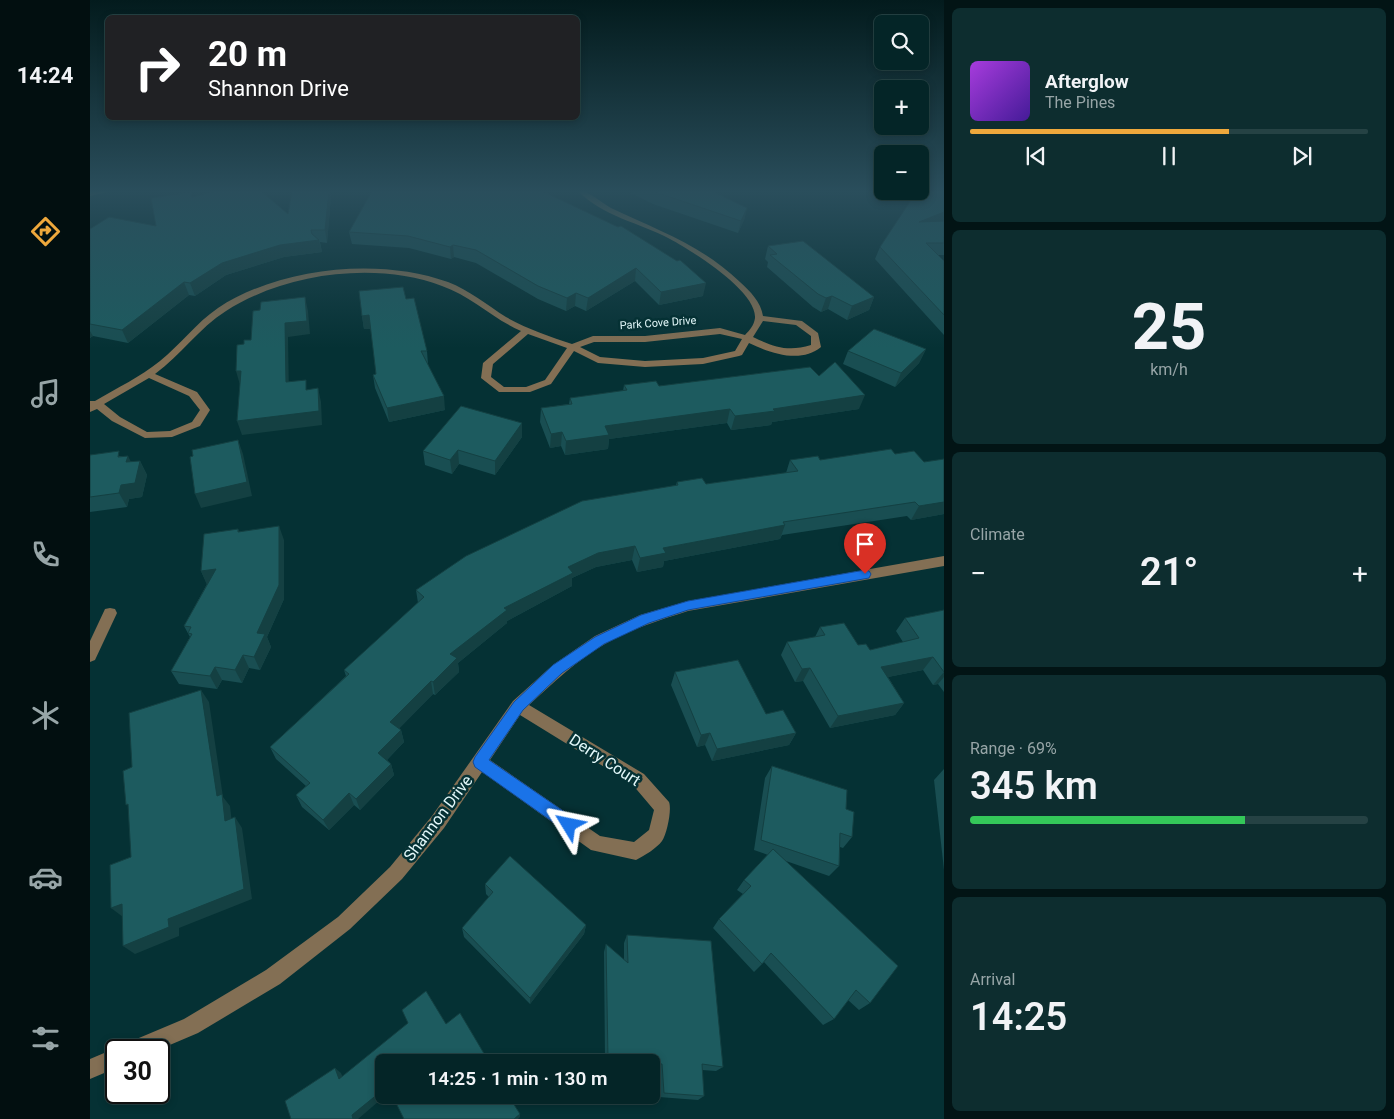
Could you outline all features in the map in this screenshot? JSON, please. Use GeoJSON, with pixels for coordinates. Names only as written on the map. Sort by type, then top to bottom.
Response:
{"type":"FeatureCollection","features":[{"type":"Feature","properties":{"kind":"street"},"geometry":{"type":"LineString","coordinates":[[92,406],[148,374],[180,350],[207,321],[242,299],[287,282],[336,273],[390,272],[436,281],[471,296],[502,318],[598,360],[645,364],[703,361],[739,352],[753,332],[759,318],[759,309],[753,299],[730,277],[705,257],[681,243]]}},
{"type":"Feature","properties":{"kind":"street","name":"Park Cove Drive"},"geometry":{"type":"LineString","coordinates":[[572,347],[593,339],[645,339],[720,331],[747,338],[774,351],[796,354],[816,348],[815,335],[799,323],[759,318]]}},
{"type":"Feature","properties":{"kind":"street"},"geometry":{"type":"LineString","coordinates":[[528,330],[488,363],[486,378],[502,390],[527,390],[548,382],[572,347]]}},
{"type":"Feature","properties":{"kind":"street"},"geometry":{"type":"LineString","coordinates":[[92,406],[145,435],[172,434],[196,424],[205,410],[193,394],[148,374]]}},
{"type":"Feature","properties":{"kind":"street","name":"Shannon Drive"},"geometry":{"type":"LineString","coordinates":[[160,1039],[191,1026],[273,977],[344,923],[408,858],[438,822],[518,706],[564,664],[600,640],[645,619],[688,606],[944,561]]}},
{"type":"Feature","properties":{"kind":"street"},"geometry":{"type":"LineString","coordinates":[[90,656],[110,613]]}},
{"type":"Feature","properties":{"kind":"street","name":"Derry Court"},"geometry":{"type":"LineString","coordinates":[[480,762],[597,844],[636,850],[656,835],[663,808],[638,779],[518,706]]}},
{"type":"Feature","properties":{"kind":"street"},"geometry":{"type":"LineString","coordinates":[[90,1069],[105,1063]]}},
{"type":"Feature","properties":{"kind":"building"},"geometry":{"type":"Polygon","coordinates":[[[90,243],[294,243],[280,245],[222,263],[190,283],[184,282],[122,330],[90,324],[90,243]]]}},
{"type":"Feature","properties":{"kind":"building"},"geometry":{"type":"Polygon","coordinates":[[[436,243],[649,243],[677,261],[680,260],[706,283],[661,292],[636,268],[588,298],[576,293],[567,298],[538,286],[476,250],[453,245],[450,247],[436,243]]]}},
{"type":"Feature","properties":{"kind":"building"},"geometry":{"type":"Polygon","coordinates":[[[806,243],[874,297],[852,306],[832,296],[826,298],[818,294],[770,255],[777,254],[768,246],[806,243]]]}},
{"type":"Feature","properties":{"kind":"building"},"geometry":{"type":"Polygon","coordinates":[[[882,243],[926,243],[944,261],[944,315],[880,247],[882,243]]]}},
{"type":"Feature","properties":{"kind":"building"},"geometry":{"type":"Polygon","coordinates":[[[403,287],[406,299],[414,298],[427,351],[421,351],[444,396],[387,408],[373,375],[376,374],[369,315],[362,316],[359,291],[403,287]]]}},
{"type":"Feature","properties":{"kind":"building"},"geometry":{"type":"Polygon","coordinates":[[[305,297],[307,321],[285,323],[286,382],[306,380],[306,390],[318,388],[319,411],[237,421],[241,371],[236,371],[237,345],[244,344],[244,340],[251,340],[253,311],[260,310],[261,302],[305,297]]]}},
{"type":"Feature","properties":{"kind":"building"},"geometry":{"type":"Polygon","coordinates":[[[874,329],[926,349],[901,373],[848,351],[874,329]]]}},
{"type":"Feature","properties":{"kind":"building"},"geometry":{"type":"Polygon","coordinates":[[[835,362],[865,395],[735,416],[730,409],[605,426],[609,435],[566,441],[562,432],[551,434],[541,408],[572,404],[570,398],[627,390],[624,385],[656,381],[659,386],[810,367],[819,376],[835,362]]]}},
{"type":"Feature","properties":{"kind":"building"},"geometry":{"type":"Polygon","coordinates":[[[461,406],[522,423],[495,461],[458,450],[450,460],[423,451],[461,406]]]}},
{"type":"Feature","properties":{"kind":"building"},"geometry":{"type":"Polygon","coordinates":[[[238,440],[247,482],[195,494],[190,457],[193,456],[192,450],[238,440]]]}},
{"type":"Feature","properties":{"kind":"building"},"geometry":{"type":"Polygon","coordinates":[[[891,449],[895,454],[914,451],[924,462],[944,459],[944,502],[919,506],[915,502],[783,522],[785,525],[663,548],[666,553],[640,558],[635,546],[598,553],[568,567],[573,573],[504,608],[507,610],[450,654],[457,658],[390,722],[401,730],[378,753],[391,764],[356,799],[349,793],[323,820],[296,795],[310,783],[270,747],[349,674],[344,670],[424,597],[416,590],[466,556],[582,501],[678,485],[677,482],[702,478],[706,484],[798,471],[790,460],[818,456],[820,460],[891,449]]]}},
{"type":"Feature","properties":{"kind":"building"},"geometry":{"type":"Polygon","coordinates":[[[119,451],[118,457],[128,456],[126,462],[140,461],[135,483],[121,485],[119,493],[90,497],[90,455],[119,451]]]}},
{"type":"Feature","properties":{"kind":"building"},"geometry":{"type":"Polygon","coordinates":[[[279,526],[279,585],[257,633],[265,634],[254,657],[243,655],[235,670],[215,667],[210,676],[171,671],[192,634],[188,633],[191,627],[184,626],[216,569],[201,571],[204,534],[238,529],[238,532],[279,526]]]}},
{"type":"Feature","properties":{"kind":"building"},"geometry":{"type":"Polygon","coordinates":[[[944,610],[944,672],[933,657],[881,667],[904,703],[838,716],[810,668],[802,669],[787,642],[825,635],[820,627],[844,623],[858,645],[866,644],[870,650],[919,638],[905,618],[944,610]]]}},
{"type":"Feature","properties":{"kind":"building"},"geometry":{"type":"Polygon","coordinates":[[[738,660],[766,714],[783,710],[796,733],[717,749],[710,733],[701,735],[675,672],[738,660]]]}},
{"type":"Feature","properties":{"kind":"building"},"geometry":{"type":"Polygon","coordinates":[[[201,690],[217,796],[222,794],[225,821],[235,817],[244,889],[168,919],[169,927],[123,946],[122,904],[111,908],[110,865],[131,857],[128,804],[126,805],[123,771],[132,767],[129,713],[201,690]]]}},
{"type":"Feature","properties":{"kind":"building"},"geometry":{"type":"Polygon","coordinates":[[[772,766],[847,790],[846,809],[854,812],[852,837],[840,833],[839,866],[761,840],[772,766]]]}},
{"type":"Feature","properties":{"kind":"building"},"geometry":{"type":"Polygon","coordinates":[[[773,849],[898,966],[870,1003],[856,990],[834,1019],[771,953],[762,964],[719,919],[751,886],[744,880],[773,849]]]}},
{"type":"Feature","properties":{"kind":"building"},"geometry":{"type":"Polygon","coordinates":[[[510,856],[586,925],[530,998],[462,928],[493,892],[485,884],[510,856]]]}},
{"type":"Feature","properties":{"kind":"building"},"geometry":{"type":"Polygon","coordinates":[[[627,935],[711,941],[723,1067],[702,1064],[704,1096],[664,1093],[660,1054],[608,1054],[606,944],[628,963],[627,935]]]}},
{"type":"Feature","properties":{"kind":"building"},"geometry":{"type":"Polygon","coordinates":[[[426,991],[446,1024],[460,1013],[484,1054],[375,1054],[375,1096],[352,1115],[353,1119],[291,1119],[285,1101],[335,1068],[339,1079],[408,1023],[402,1010],[426,991]]]}},
{"type":"Feature","properties":{"kind":"building"},"geometry":{"type":"Polygon","coordinates":[[[396,1104],[514,1104],[520,1114],[514,1119],[404,1119],[396,1104]]]}},
{"type":"Feature","properties":{"kind":"route"},"geometry":{"type":"LineString","coordinates":[[569,825],[480,762],[518,706],[558,669],[600,640],[645,619],[688,606],[865,574]]}}]}
